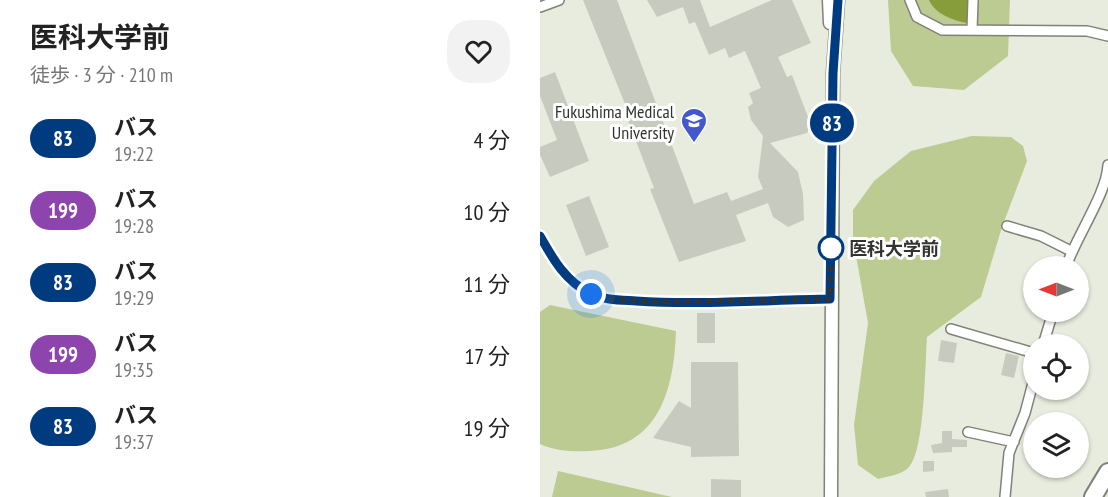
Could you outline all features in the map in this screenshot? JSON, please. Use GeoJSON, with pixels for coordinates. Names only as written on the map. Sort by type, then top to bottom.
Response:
{"type":"FeatureCollection","features":[{"type":"Feature","properties":{"kind":"highway"},"geometry":{"type":"LineString","coordinates":[[1094,497],[1108,472]]}},
{"type":"Feature","properties":{"kind":"street"},"geometry":{"type":"LineString","coordinates":[[540,7],[559,0]]}},
{"type":"Feature","properties":{"kind":"street"},"geometry":{"type":"LineString","coordinates":[[829,0],[833,73]]}},
{"type":"Feature","properties":{"kind":"street"},"geometry":{"type":"LineString","coordinates":[[831,497],[830,299],[833,73],[838,0]]}},
{"type":"Feature","properties":{"kind":"street"},"geometry":{"type":"LineString","coordinates":[[910,0],[917,17],[942,30],[1088,31],[1108,36]]}},
{"type":"Feature","properties":{"kind":"street"},"geometry":{"type":"LineString","coordinates":[[972,30],[973,0]]}},
{"type":"Feature","properties":{"kind":"street"},"geometry":{"type":"LineString","coordinates":[[1069,256],[1102,188],[1108,165]]}},
{"type":"Feature","properties":{"kind":"street"},"geometry":{"type":"LineString","coordinates":[[1007,226],[1041,236],[1071,251]]}},
{"type":"Feature","properties":{"kind":"street"},"geometry":{"type":"LineString","coordinates":[[540,236],[558,267],[573,282],[591,294],[611,299],[657,302],[830,299]]}},
{"type":"Feature","properties":{"kind":"street"},"geometry":{"type":"LineString","coordinates":[[951,329],[1023,349]]}},
{"type":"Feature","properties":{"kind":"street"},"geometry":{"type":"LineString","coordinates":[[1005,497],[1010,453],[1029,400]]}},
{"type":"Feature","properties":{"kind":"street"},"geometry":{"type":"LineString","coordinates":[[968,432],[1014,442]]}},
{"type":"Feature","properties":{"kind":"shaded area"},"geometry":{"type":"Polygon","coordinates":[[[888,0],[1010,0],[1008,56],[964,90],[913,86],[891,51],[888,0]]]}},
{"type":"Feature","properties":{"kind":"shaded area"},"geometry":{"type":"Polygon","coordinates":[[[929,0],[968,0],[967,23],[951,19],[940,13],[929,0]]]}},
{"type":"Feature","properties":{"kind":"shaded area"},"geometry":{"type":"Polygon","coordinates":[[[972,136],[1011,137],[1023,146],[1027,161],[1002,227],[981,297],[927,337],[921,426],[914,458],[903,472],[878,479],[858,465],[854,425],[868,323],[853,239],[853,210],[874,181],[911,151],[972,136]]]}},
{"type":"Feature","properties":{"kind":"shaded area"},"geometry":{"type":"Polygon","coordinates":[[[550,305],[676,331],[675,353],[666,394],[658,412],[647,427],[632,439],[613,447],[590,451],[564,451],[540,444],[540,312],[550,305]]]}},
{"type":"Feature","properties":{"kind":"shaded area"},"geometry":{"type":"Polygon","coordinates":[[[558,471],[672,497],[552,497],[558,471]]]}},
{"type":"Feature","properties":{"kind":"building"},"geometry":{"type":"Polygon","coordinates":[[[583,0],[617,0],[694,204],[727,192],[731,201],[763,189],[758,177],[763,136],[751,120],[748,107],[753,103],[749,93],[761,88],[745,51],[729,58],[725,48],[709,55],[695,22],[689,24],[683,7],[657,17],[647,0],[700,0],[710,27],[772,0],[792,0],[811,43],[778,57],[787,77],[792,75],[811,125],[807,133],[770,143],[798,172],[803,194],[804,220],[788,227],[773,217],[768,203],[736,215],[746,241],[679,262],[650,189],[654,188],[624,110],[627,109],[583,0]]]}},
{"type":"Feature","properties":{"kind":"building"},"geometry":{"type":"Polygon","coordinates":[[[555,72],[589,161],[550,177],[540,155],[540,147],[557,140],[540,96],[540,78],[555,72]]]}},
{"type":"Feature","properties":{"kind":"building"},"geometry":{"type":"Polygon","coordinates":[[[589,196],[609,247],[586,256],[566,205],[589,196]]]}},
{"type":"Feature","properties":{"kind":"building"},"geometry":{"type":"Polygon","coordinates":[[[697,313],[715,313],[715,343],[697,343],[697,313]]]}},
{"type":"Feature","properties":{"kind":"building"},"geometry":{"type":"Polygon","coordinates":[[[941,340],[957,343],[954,363],[938,361],[941,340]]]}},
{"type":"Feature","properties":{"kind":"building"},"geometry":{"type":"Polygon","coordinates":[[[1006,353],[1019,356],[1014,378],[1001,375],[1006,353]]]}},
{"type":"Feature","properties":{"kind":"building"},"geometry":{"type":"Polygon","coordinates":[[[691,362],[738,362],[739,456],[691,457],[691,447],[653,438],[679,401],[691,408],[691,362]]]}},
{"type":"Feature","properties":{"kind":"building"},"geometry":{"type":"Polygon","coordinates":[[[942,431],[952,431],[952,439],[967,440],[967,447],[952,447],[952,452],[933,453],[931,445],[942,443],[942,431]]]}},
{"type":"Feature","properties":{"kind":"building"},"geometry":{"type":"Polygon","coordinates":[[[923,461],[934,461],[934,471],[923,472],[923,461]]]}},
{"type":"Feature","properties":{"kind":"building"},"geometry":{"type":"Polygon","coordinates":[[[711,479],[741,480],[741,497],[711,497],[711,479]]]}},
{"type":"Feature","properties":{"kind":"building"},"geometry":{"type":"Polygon","coordinates":[[[948,489],[949,497],[926,497],[925,492],[948,489]]]}},
{"type":"Feature","properties":{"kind":"bus line","name":"83"},"geometry":{"type":"LineString","coordinates":[[540,236],[558,267],[573,282],[591,294],[611,299],[657,302],[830,299],[833,73],[838,0]]}},
{"type":"Feature","properties":{"kind":"place","name":"Fukushima Medical University"},"geometry":{"type":"Point","coordinates":[694,144]}},
{"type":"Feature","properties":{"kind":"place","name":"医科大学前"},"geometry":{"type":"Point","coordinates":[831,248]}},
{"type":"Feature","properties":{"kind":"route"},"geometry":{"type":"LineString","coordinates":[[591,294],[611,299],[657,302],[830,299],[831,248]]}}]}
